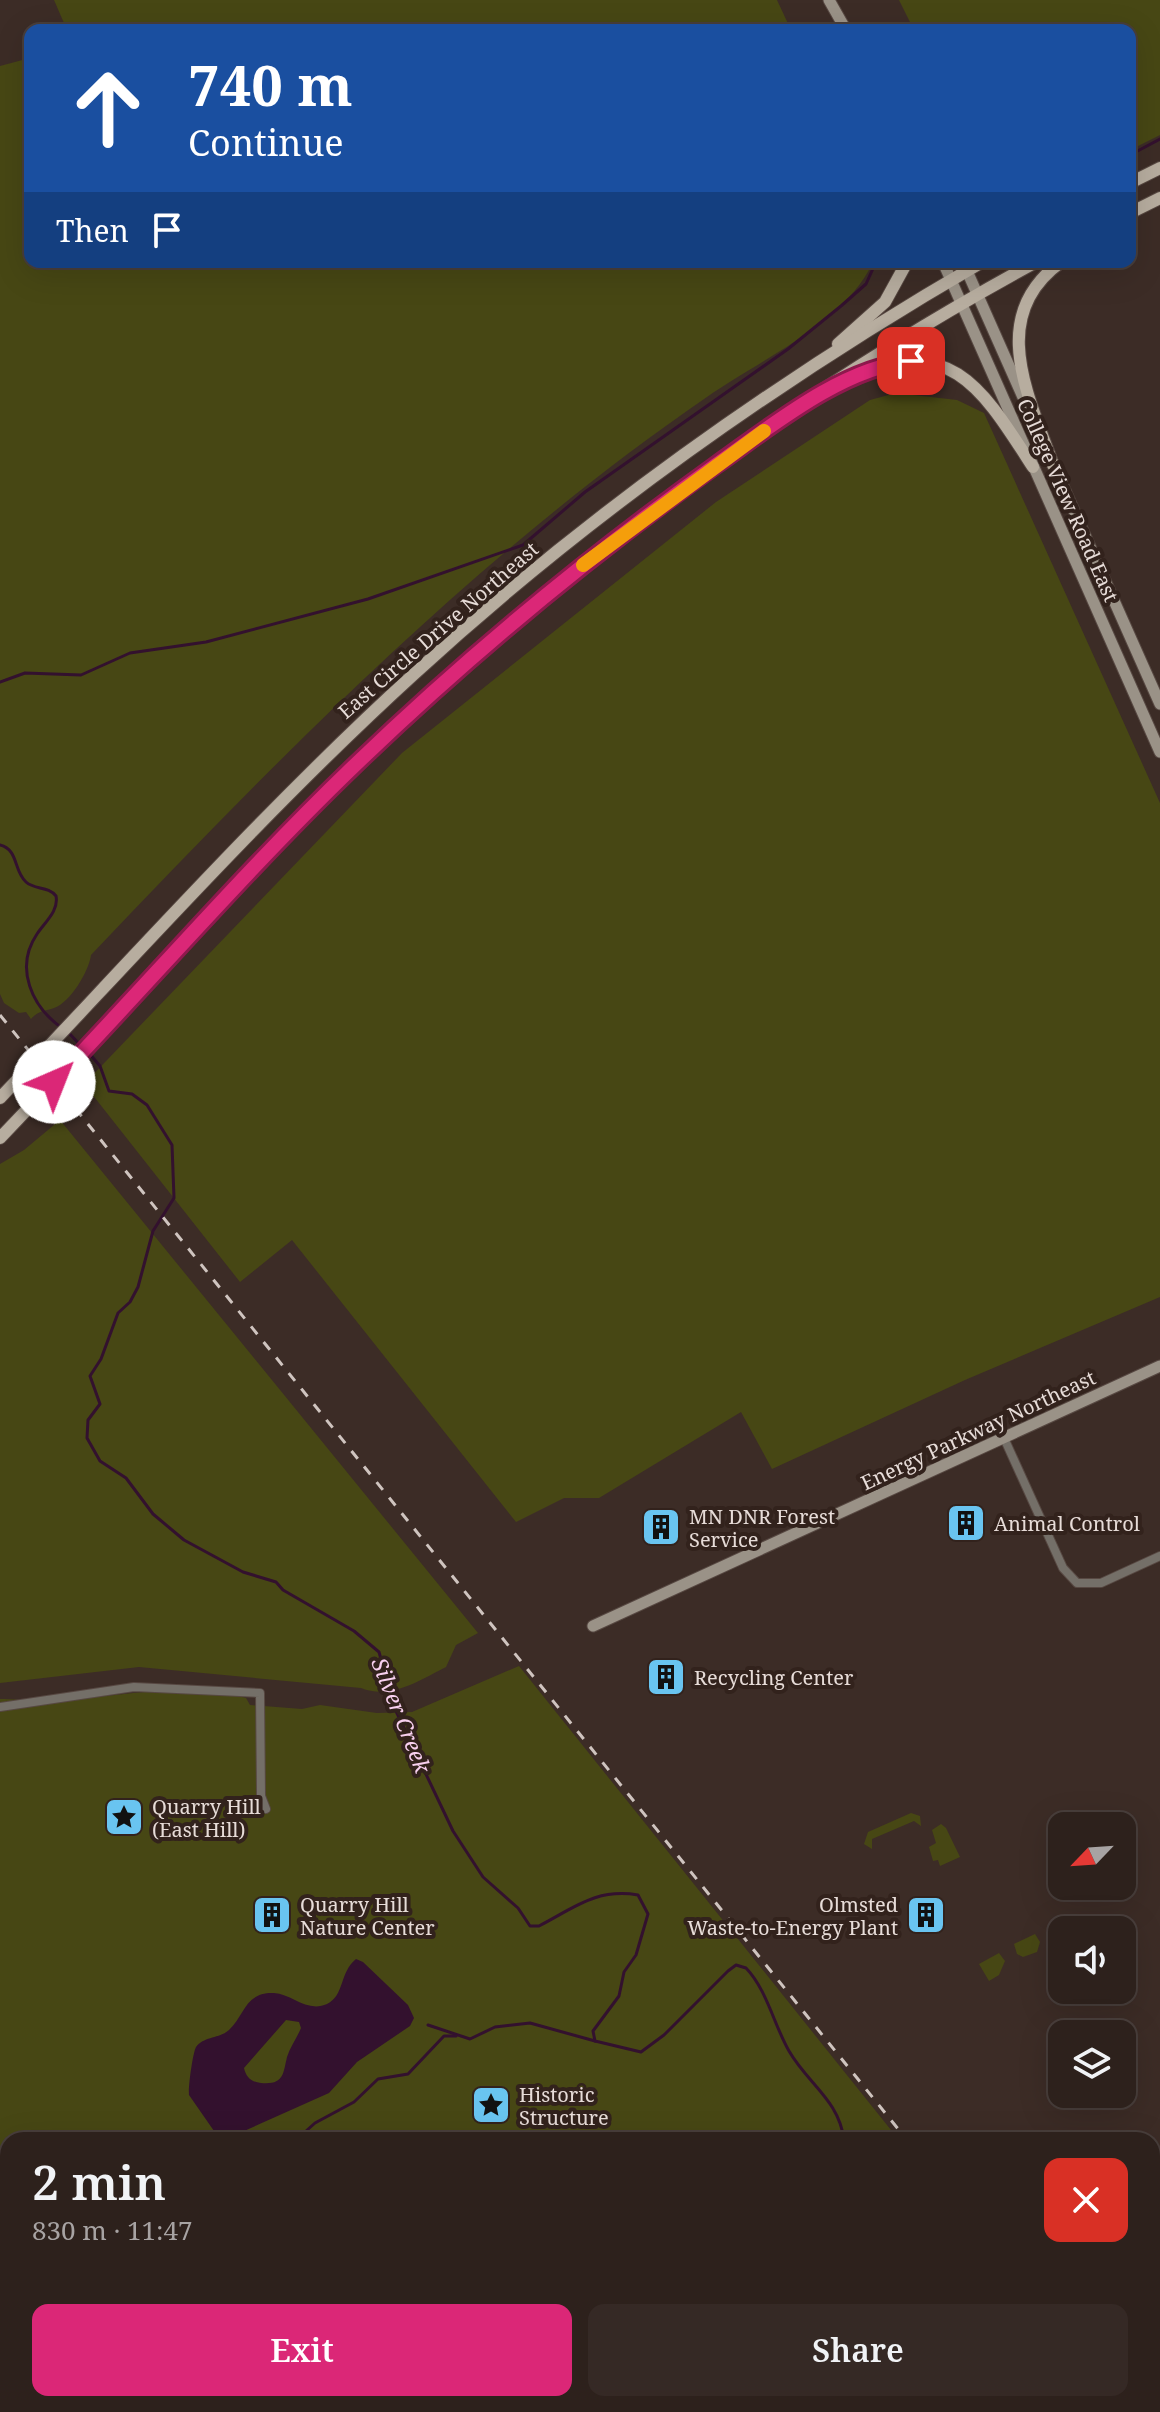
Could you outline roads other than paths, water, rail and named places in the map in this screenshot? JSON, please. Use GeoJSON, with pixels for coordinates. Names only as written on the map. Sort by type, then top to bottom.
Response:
{"type":"FeatureCollection","features":[{"type":"Feature","properties":{"kind":"main road"},"geometry":{"type":"LineString","coordinates":[[827,0],[835,24]]}},
{"type":"Feature","properties":{"kind":"main road"},"geometry":{"type":"LineString","coordinates":[[827,0],[842,24]]}},
{"type":"Feature","properties":{"kind":"main road"},"geometry":{"type":"LineString","coordinates":[[1136,180],[1160,168]]}},
{"type":"Feature","properties":{"kind":"main road"},"geometry":{"type":"LineString","coordinates":[[1136,210],[1160,198]]}},
{"type":"Feature","properties":{"kind":"main road"},"geometry":{"type":"LineString","coordinates":[[808,370],[885,302],[904,268]]}},
{"type":"Feature","properties":{"kind":"main road","name":"College View Road East"},"geometry":{"type":"LineString","coordinates":[[946,268],[1160,752]]}},
{"type":"Feature","properties":{"kind":"main road","name":"East Circle Drive Northeast"},"geometry":{"type":"LineString","coordinates":[[0,1098],[293,790],[425,664],[590,527],[808,370],[951,281],[964,268]]}},
{"type":"Feature","properties":{"kind":"main road","name":"College View Road East"},"geometry":{"type":"LineString","coordinates":[[967,268],[1160,704]]}},
{"type":"Feature","properties":{"kind":"main road"},"geometry":{"type":"LineString","coordinates":[[0,1138],[314,806],[438,688],[589,560],[796,409],[962,304],[1026,268]]}},
{"type":"Feature","properties":{"kind":"main road"},"geometry":{"type":"LineString","coordinates":[[1053,465],[1024,379],[1018,340],[1028,298],[1054,268]]}},
{"type":"Feature","properties":{"kind":"main road"},"geometry":{"type":"LineString","coordinates":[[796,409],[885,366],[911,361],[935,364],[959,373],[982,391],[1033,467]]}},
{"type":"Feature","properties":{"kind":"main road","name":"Energy Parkway Northeast"},"geometry":{"type":"LineString","coordinates":[[593,1626],[1160,1366]]}},
{"type":"Feature","properties":{"kind":"street"},"geometry":{"type":"LineString","coordinates":[[1004,1438],[1063,1568],[1077,1583],[1101,1583],[1160,1556]]}},
{"type":"Feature","properties":{"kind":"street"},"geometry":{"type":"LineString","coordinates":[[0,1707],[134,1687],[260,1693],[261,1796],[266,1809]]}},
{"type":"Feature","properties":{"kind":"waterway"},"geometry":{"type":"LineString","coordinates":[[1136,152],[1160,139]]}},
{"type":"Feature","properties":{"kind":"waterway"},"geometry":{"type":"LineString","coordinates":[[0,682],[25,673],[81,675],[130,653],[206,642],[368,599],[523,545],[585,492],[788,349],[866,284],[873,268]]}},
{"type":"Feature","properties":{"kind":"waterway","name":"Silver Creek"},"geometry":{"type":"LineString","coordinates":[[0,845],[10,851],[26,882],[56,896],[53,911],[30,947],[27,973],[35,998],[62,1028]]}},
{"type":"Feature","properties":{"kind":"waterway","name":"Silver Creek"},"geometry":{"type":"LineString","coordinates":[[68,1032],[82,1047]]}},
{"type":"Feature","properties":{"kind":"waterway","name":"Silver Creek"},"geometry":{"type":"LineString","coordinates":[[88,1052],[100,1066],[109,1091],[132,1094],[147,1105],[172,1145],[174,1198],[153,1231],[138,1287],[130,1302],[118,1313],[101,1359],[90,1376],[100,1404],[88,1420],[87,1438],[100,1461],[126,1478],[153,1514],[184,1540],[243,1572],[276,1582],[283,1590],[354,1631],[379,1652],[395,1709],[453,1831],[483,1877],[518,1908],[530,1926],[539,1926],[597,1897],[638,1895],[648,1914],[636,1955],[624,1972],[619,1996],[593,2031],[595,2041],[641,2052],[664,2035],[728,1971],[736,1965],[746,1968],[759,1987],[789,2051],[829,2103],[842,2132]]}},
{"type":"Feature","properties":{"kind":"waterway"},"geometry":{"type":"LineString","coordinates":[[428,2025],[470,2039],[495,2027],[530,2023],[595,2041]]}},
{"type":"Feature","properties":{"kind":"waterway"},"geometry":{"type":"LineString","coordinates":[[305,2132],[315,2123],[354,2102],[378,2079],[408,2074],[444,2036],[456,2036]]}},
{"type":"Feature","properties":{"kind":"railway"},"geometry":{"type":"LineString","coordinates":[[0,1015],[901,2132]]}},
{"type":"Feature","properties":{"kind":"place","name":"Animal Control"},"geometry":{"type":"Point","coordinates":[966,1523]}},
{"type":"Feature","properties":{"kind":"place","name":"MN DNR Forest Service"},"geometry":{"type":"Point","coordinates":[661,1527]}},
{"type":"Feature","properties":{"kind":"place","name":"Recycling Center"},"geometry":{"type":"Point","coordinates":[666,1677]}},
{"type":"Feature","properties":{"kind":"place","name":"Quarry Hill (East Hill)"},"geometry":{"type":"Point","coordinates":[124,1817]}},
{"type":"Feature","properties":{"kind":"place","name":"Quarry Hill Nature Center"},"geometry":{"type":"Point","coordinates":[272,1915]}},
{"type":"Feature","properties":{"kind":"place","name":"Olmsted Waste-to-Energy Plant"},"geometry":{"type":"Point","coordinates":[926,1915]}},
{"type":"Feature","properties":{"kind":"place","name":"Historic Structure"},"geometry":{"type":"Point","coordinates":[491,2105]}}]}
